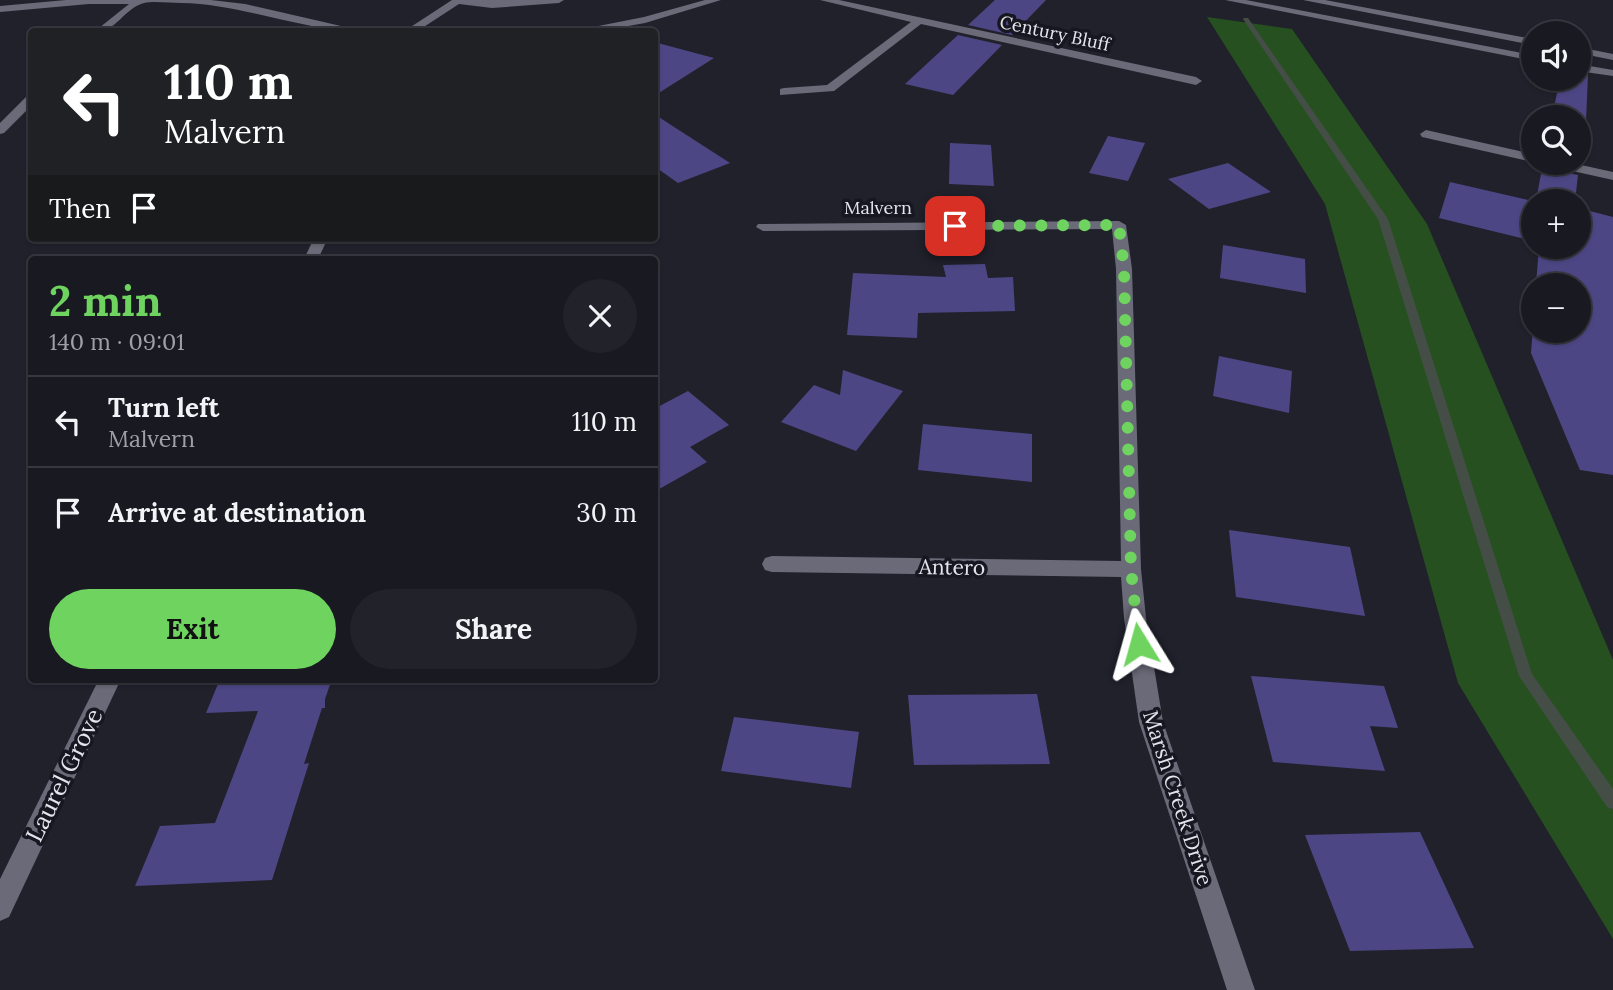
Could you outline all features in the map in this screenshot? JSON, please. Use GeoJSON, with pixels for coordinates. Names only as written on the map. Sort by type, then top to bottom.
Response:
{"type":"FeatureCollection","features":[{"type":"Feature","properties":{"kind":"street"},"geometry":{"type":"LineString","coordinates":[[104,28],[140,0]]}},
{"type":"Feature","properties":{"kind":"street"},"geometry":{"type":"LineString","coordinates":[[0,9],[89,1],[183,0],[245,7],[343,28]]}},
{"type":"Feature","properties":{"kind":"street"},"geometry":{"type":"LineString","coordinates":[[414,28],[458,1],[492,5],[559,0]]}},
{"type":"Feature","properties":{"kind":"street"},"geometry":{"type":"LineString","coordinates":[[597,28],[645,20],[716,0]]}},
{"type":"Feature","properties":{"kind":"street","name":"Century Bluff"},"geometry":{"type":"LineString","coordinates":[[825,0],[1196,81]]}},
{"type":"Feature","properties":{"kind":"street"},"geometry":{"type":"LineString","coordinates":[[1230,0],[1521,56]]}},
{"type":"Feature","properties":{"kind":"street"},"geometry":{"type":"LineString","coordinates":[[1308,0],[1521,40]]}},
{"type":"Feature","properties":{"kind":"street"},"geometry":{"type":"LineString","coordinates":[[784,92],[830,88],[919,21]]}},
{"type":"Feature","properties":{"kind":"street"},"geometry":{"type":"LineString","coordinates":[[1591,53],[1613,57]]}},
{"type":"Feature","properties":{"kind":"street"},"geometry":{"type":"LineString","coordinates":[[1591,69],[1613,73]]}},
{"type":"Feature","properties":{"kind":"street"},"geometry":{"type":"LineString","coordinates":[[0,130],[28,103]]}},
{"type":"Feature","properties":{"kind":"street"},"geometry":{"type":"LineString","coordinates":[[1426,134],[1521,155]]}},
{"type":"Feature","properties":{"kind":"street"},"geometry":{"type":"LineString","coordinates":[[1591,171],[1613,176]]}},
{"type":"Feature","properties":{"kind":"street","name":"Malvern"},"geometry":{"type":"LineString","coordinates":[[763,227],[1119,225]]}},
{"type":"Feature","properties":{"kind":"street","name":"Marsh Creek Drive"},"geometry":{"type":"LineString","coordinates":[[1119,225],[1124,269],[1131,569],[1135,618],[1151,722],[1241,990]]}},
{"type":"Feature","properties":{"kind":"street","name":"Antero"},"geometry":{"type":"LineString","coordinates":[[772,565],[1131,569]]}},
{"type":"Feature","properties":{"kind":"street","name":"Laurel Grove"},"geometry":{"type":"LineString","coordinates":[[0,908],[108,683]]}},
{"type":"Feature","properties":{"kind":"green space"},"geometry":{"type":"Polygon","coordinates":[[[1207,17],[1292,29],[1427,224],[1613,660],[1613,939],[1458,683],[1325,204],[1207,17]]]}},
{"type":"Feature","properties":{"kind":"building"},"geometry":{"type":"Polygon","coordinates":[[[995,0],[1046,0],[1012,35],[968,25],[995,0]]]}},
{"type":"Feature","properties":{"kind":"building"},"geometry":{"type":"Polygon","coordinates":[[[958,35],[1002,45],[953,95],[905,84],[958,35]]]}},
{"type":"Feature","properties":{"kind":"building"},"geometry":{"type":"Polygon","coordinates":[[[658,43],[714,58],[658,93],[658,43]]]}},
{"type":"Feature","properties":{"kind":"building"},"geometry":{"type":"Polygon","coordinates":[[[1557,91],[1587,91],[1587,105],[1555,105],[1557,91]]]}},
{"type":"Feature","properties":{"kind":"building"},"geometry":{"type":"Polygon","coordinates":[[[658,117],[730,163],[678,183],[658,169],[658,117]]]}},
{"type":"Feature","properties":{"kind":"building"},"geometry":{"type":"Polygon","coordinates":[[[1108,136],[1145,143],[1128,181],[1089,173],[1108,136]]]}},
{"type":"Feature","properties":{"kind":"building"},"geometry":{"type":"Polygon","coordinates":[[[950,143],[991,145],[994,186],[949,184],[950,143]]]}},
{"type":"Feature","properties":{"kind":"building"},"geometry":{"type":"Polygon","coordinates":[[[1228,163],[1271,192],[1209,209],[1168,179],[1228,163]]]}},
{"type":"Feature","properties":{"kind":"building"},"geometry":{"type":"Polygon","coordinates":[[[1541,175],[1578,175],[1576,189],[1538,189],[1541,175]]]}},
{"type":"Feature","properties":{"kind":"building"},"geometry":{"type":"Polygon","coordinates":[[[1450,182],[1521,198],[1521,238],[1439,218],[1450,182]]]}},
{"type":"Feature","properties":{"kind":"building"},"geometry":{"type":"Polygon","coordinates":[[[1591,211],[1613,217],[1613,475],[1580,470],[1531,353],[1532,343],[1591,343],[1591,273],[1537,273],[1538,259],[1591,259],[1591,211]]]}},
{"type":"Feature","properties":{"kind":"building"},"geometry":{"type":"Polygon","coordinates":[[[1223,245],[1305,259],[1306,293],[1220,278],[1223,245]]]}},
{"type":"Feature","properties":{"kind":"building"},"geometry":{"type":"Polygon","coordinates":[[[985,264],[988,278],[1013,277],[1015,311],[918,313],[917,338],[847,335],[853,273],[946,277],[943,265],[985,264]]]}},
{"type":"Feature","properties":{"kind":"building"},"geometry":{"type":"Polygon","coordinates":[[[1219,356],[1292,371],[1289,413],[1213,396],[1219,356]]]}},
{"type":"Feature","properties":{"kind":"building"},"geometry":{"type":"Polygon","coordinates":[[[843,370],[903,391],[856,451],[781,422],[814,385],[840,395],[843,370]]]}},
{"type":"Feature","properties":{"kind":"building"},"geometry":{"type":"Polygon","coordinates":[[[688,391],[729,425],[690,447],[707,462],[658,490],[658,407],[688,391]]]}},
{"type":"Feature","properties":{"kind":"building"},"geometry":{"type":"Polygon","coordinates":[[[923,424],[1032,434],[1032,482],[918,470],[923,424]]]}},
{"type":"Feature","properties":{"kind":"building"},"geometry":{"type":"Polygon","coordinates":[[[1229,530],[1350,547],[1365,616],[1236,597],[1229,530]]]}},
{"type":"Feature","properties":{"kind":"building"},"geometry":{"type":"Polygon","coordinates":[[[1251,676],[1384,686],[1398,728],[1370,726],[1385,771],[1273,762],[1251,676]]]}},
{"type":"Feature","properties":{"kind":"building"},"geometry":{"type":"Polygon","coordinates":[[[218,683],[331,683],[325,708],[322,708],[304,764],[309,763],[272,880],[135,886],[160,826],[215,823],[258,711],[206,713],[218,683]]]}},
{"type":"Feature","properties":{"kind":"building"},"geometry":{"type":"Polygon","coordinates":[[[1037,694],[1050,764],[914,765],[908,695],[1037,694]]]}},
{"type":"Feature","properties":{"kind":"building"},"geometry":{"type":"Polygon","coordinates":[[[734,717],[859,732],[851,788],[721,771],[734,717]]]}},
{"type":"Feature","properties":{"kind":"building"},"geometry":{"type":"Polygon","coordinates":[[[1420,832],[1474,948],[1350,951],[1305,835],[1420,832]]]}},
{"type":"Feature","properties":{"kind":"waterway"},"geometry":{"type":"LineString","coordinates":[[1246,19],[1383,219],[1526,676],[1613,802]]}},
{"type":"Feature","properties":{"kind":"route"},"geometry":{"type":"LineString","coordinates":[[955,226],[1119,225],[1124,269],[1131,569],[1139,644]]}}]}
